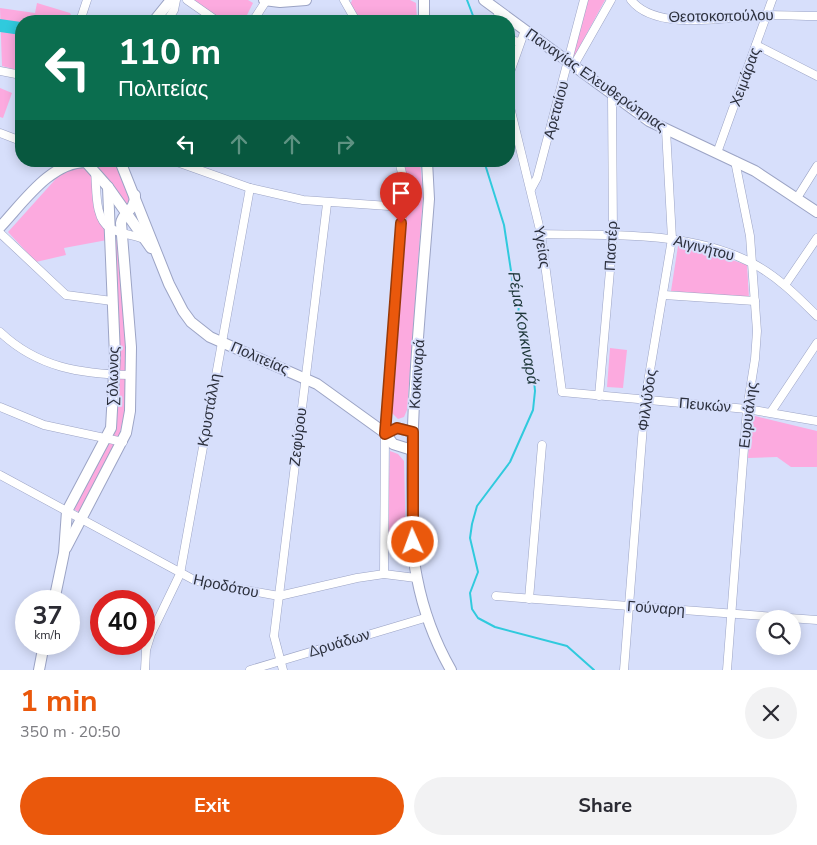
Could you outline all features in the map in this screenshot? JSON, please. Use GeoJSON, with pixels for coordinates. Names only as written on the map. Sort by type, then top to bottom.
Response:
{"type":"FeatureCollection","features":[{"type":"Feature","properties":{"kind":"street"},"geometry":{"type":"LineString","coordinates":[[82,15],[87,0]]}},
{"type":"Feature","properties":{"kind":"street"},"geometry":{"type":"LineString","coordinates":[[159,15],[171,0]]}},
{"type":"Feature","properties":{"kind":"street"},"geometry":{"type":"LineString","coordinates":[[171,15],[176,0]]}},
{"type":"Feature","properties":{"kind":"street"},"geometry":{"type":"LineString","coordinates":[[187,0],[208,15]]}},
{"type":"Feature","properties":{"kind":"street"},"geometry":{"type":"LineString","coordinates":[[256,15],[265,0],[306,0]]}},
{"type":"Feature","properties":{"kind":"street"},"geometry":{"type":"LineString","coordinates":[[344,0],[353,15]]}},
{"type":"Feature","properties":{"kind":"street"},"geometry":{"type":"LineString","coordinates":[[424,0],[424,15]]}},
{"type":"Feature","properties":{"kind":"street","name":"Παναγίας Ελευθερώτριας"},"geometry":{"type":"LineString","coordinates":[[484,0],[505,15]]}},
{"type":"Feature","properties":{"kind":"street","name":"Αρεταίου"},"geometry":{"type":"LineString","coordinates":[[531,189],[537,178],[571,63],[584,0]]}},
{"type":"Feature","properties":{"kind":"street","name":"Αρεταίου"},"geometry":{"type":"LineString","coordinates":[[571,63],[611,0]]}},
{"type":"Feature","properties":{"kind":"street","name":"Θεοτοκοπούλου"},"geometry":{"type":"LineString","coordinates":[[631,0],[643,12],[675,19],[766,15],[817,16]]}},
{"type":"Feature","properties":{"kind":"street","name":"Χειμάρας"},"geometry":{"type":"LineString","coordinates":[[717,153],[772,0]]}},
{"type":"Feature","properties":{"kind":"street"},"geometry":{"type":"LineString","coordinates":[[497,9],[498,15]]}},
{"type":"Feature","properties":{"kind":"street","name":"Παναγίας Ελευθερώτριας"},"geometry":{"type":"LineString","coordinates":[[515,22],[612,95],[666,130],[735,161],[817,212]]}},
{"type":"Feature","properties":{"kind":"street"},"geometry":{"type":"LineString","coordinates":[[515,57],[525,30]]}},
{"type":"Feature","properties":{"kind":"street"},"geometry":{"type":"LineString","coordinates":[[515,41],[520,42]]}},
{"type":"Feature","properties":{"kind":"street"},"geometry":{"type":"LineString","coordinates":[[756,45],[817,76]]}},
{"type":"Feature","properties":{"kind":"street"},"geometry":{"type":"LineString","coordinates":[[0,71],[15,75]]}},
{"type":"Feature","properties":{"kind":"street","name":"Παστέρ"},"geometry":{"type":"LineString","coordinates":[[599,396],[614,236],[612,95]]}},
{"type":"Feature","properties":{"kind":"street","name":"Υγείας"},"geometry":{"type":"LineString","coordinates":[[515,126],[541,234],[562,392]]}},
{"type":"Feature","properties":{"kind":"street","name":"Φιλλύδος"},"geometry":{"type":"LineString","coordinates":[[624,670],[645,400],[672,239],[666,130]]}},
{"type":"Feature","properties":{"kind":"street"},"geometry":{"type":"LineString","coordinates":[[0,133],[15,139]]}},
{"type":"Feature","properties":{"kind":"street","name":"Ευρυάλης"},"geometry":{"type":"LineString","coordinates":[[727,670],[747,409],[756,345],[752,263],[735,161]]}},
{"type":"Feature","properties":{"kind":"street"},"geometry":{"type":"LineString","coordinates":[[797,198],[817,166]]}},
{"type":"Feature","properties":{"kind":"street"},"geometry":{"type":"LineString","coordinates":[[0,227],[45,180],[53,167]]}},
{"type":"Feature","properties":{"kind":"street"},"geometry":{"type":"LineString","coordinates":[[45,180],[64,167]]}},
{"type":"Feature","properties":{"kind":"street","name":"Πολιτείας"},"geometry":{"type":"LineString","coordinates":[[91,167],[128,213],[160,261]]}},
{"type":"Feature","properties":{"kind":"street","name":"Πολιτείας"},"geometry":{"type":"LineString","coordinates":[[123,167],[160,261],[183,312],[202,332],[306,378],[330,392],[385,434],[393,444],[412,450]]}},
{"type":"Feature","properties":{"kind":"street"},"geometry":{"type":"LineString","coordinates":[[194,167],[250,188],[327,204],[403,207]]}},
{"type":"Feature","properties":{"kind":"street"},"geometry":{"type":"LineString","coordinates":[[384,574],[385,434],[403,207],[401,167]]}},
{"type":"Feature","properties":{"kind":"street","name":"Κοκκιναρά"},"geometry":{"type":"LineString","coordinates":[[427,167],[429,199],[412,450],[412,531],[416,578],[428,617],[451,670]]}},
{"type":"Feature","properties":{"kind":"street"},"geometry":{"type":"LineString","coordinates":[[94,170],[100,213],[109,228],[144,239]]}},
{"type":"Feature","properties":{"kind":"street","name":"Σόλωνος"},"geometry":{"type":"LineString","coordinates":[[56,590],[64,553],[67,511],[111,428],[115,375],[108,187]]}},
{"type":"Feature","properties":{"kind":"street","name":"Κρυστάλλη"},"geometry":{"type":"LineString","coordinates":[[145,670],[146,650],[150,634],[180,574],[250,188]]}},
{"type":"Feature","properties":{"kind":"street"},"geometry":{"type":"LineString","coordinates":[[128,213],[134,205],[135,195]]}},
{"type":"Feature","properties":{"kind":"street","name":"Ζεφύρου"},"geometry":{"type":"LineString","coordinates":[[282,670],[274,636],[327,204]]}},
{"type":"Feature","properties":{"kind":"street","name":"Σόλωνος"},"geometry":{"type":"LineString","coordinates":[[64,553],[80,519],[123,442],[130,410],[131,375],[122,233],[122,218],[128,213]]}},
{"type":"Feature","properties":{"kind":"street"},"geometry":{"type":"LineString","coordinates":[[0,234],[66,295],[112,302]]}},
{"type":"Feature","properties":{"kind":"street","name":"Αιγινήτου"},"geometry":{"type":"LineString","coordinates":[[541,234],[672,239],[696,243],[752,263],[785,285],[817,316]]}},
{"type":"Feature","properties":{"kind":"street"},"geometry":{"type":"LineString","coordinates":[[785,285],[817,238]]}},
{"type":"Feature","properties":{"kind":"street"},"geometry":{"type":"LineString","coordinates":[[664,295],[755,301]]}},
{"type":"Feature","properties":{"kind":"street"},"geometry":{"type":"LineString","coordinates":[[0,332],[39,359],[53,366],[115,375],[131,375]]}},
{"type":"Feature","properties":{"kind":"street"},"geometry":{"type":"LineString","coordinates":[[771,412],[817,343]]}},
{"type":"Feature","properties":{"kind":"street","name":"Πευκών"},"geometry":{"type":"LineString","coordinates":[[562,392],[747,409],[817,422]]}},
{"type":"Feature","properties":{"kind":"street"},"geometry":{"type":"LineString","coordinates":[[0,407],[44,425],[123,442]]}},
{"type":"Feature","properties":{"kind":"street"},"geometry":{"type":"LineString","coordinates":[[385,434],[397,428],[413,432]]}},
{"type":"Feature","properties":{"kind":"street"},"geometry":{"type":"LineString","coordinates":[[529,599],[542,445]]}},
{"type":"Feature","properties":{"kind":"street","name":"Ηροδότου"},"geometry":{"type":"LineString","coordinates":[[0,475],[196,581],[278,596],[357,578],[384,574],[416,578]]}},
{"type":"Feature","properties":{"kind":"street","name":"Γούναρη"},"geometry":{"type":"LineString","coordinates":[[496,596],[817,620]]}},
{"type":"Feature","properties":{"kind":"street","name":"Δρυάδων"},"geometry":{"type":"LineString","coordinates":[[250,670],[428,617]]}},
{"type":"Feature","properties":{"kind":"street"},"geometry":{"type":"LineString","coordinates":[[39,670],[42,655]]}},
{"type":"Feature","properties":{"kind":"shaded area"},"geometry":{"type":"Polygon","coordinates":[[[191,0],[248,0],[253,3],[247,15],[212,15],[191,0]]]}},
{"type":"Feature","properties":{"kind":"shaded area"},"geometry":{"type":"Polygon","coordinates":[[[352,0],[410,0],[416,3],[417,15],[356,15],[350,6],[352,0]]]}},
{"type":"Feature","properties":{"kind":"shaded area"},"geometry":{"type":"Polygon","coordinates":[[[588,0],[605,0],[574,57],[573,56],[588,0]]]}},
{"type":"Feature","properties":{"kind":"shaded area"},"geometry":{"type":"Polygon","coordinates":[[[37,3],[70,13],[71,15],[15,15],[15,69],[2,66],[0,8],[35,13],[37,3]]]}},
{"type":"Feature","properties":{"kind":"shaded area"},"geometry":{"type":"Polygon","coordinates":[[[0,88],[12,93],[3,118],[0,117],[0,88]]]}},
{"type":"Feature","properties":{"kind":"shaded area"},"geometry":{"type":"Polygon","coordinates":[[[70,167],[83,167],[91,174],[107,240],[64,248],[66,255],[36,262],[8,232],[62,172],[70,167]]]}},
{"type":"Feature","properties":{"kind":"shaded area"},"geometry":{"type":"Polygon","coordinates":[[[96,167],[120,167],[133,199],[130,205],[123,203],[96,167]]]}},
{"type":"Feature","properties":{"kind":"shaded area"},"geometry":{"type":"Polygon","coordinates":[[[403,167],[421,167],[423,196],[407,410],[404,417],[398,419],[390,411],[403,167]]]}},
{"type":"Feature","properties":{"kind":"shaded area"},"geometry":{"type":"Polygon","coordinates":[[[115,239],[121,243],[127,372],[120,371],[115,239]]]}},
{"type":"Feature","properties":{"kind":"shaded area"},"geometry":{"type":"Polygon","coordinates":[[[678,246],[694,247],[747,265],[749,298],[671,291],[678,246]]]}},
{"type":"Feature","properties":{"kind":"shaded area"},"geometry":{"type":"Polygon","coordinates":[[[610,348],[627,350],[623,388],[607,387],[610,348]]]}},
{"type":"Feature","properties":{"kind":"shaded area"},"geometry":{"type":"Polygon","coordinates":[[[120,378],[127,378],[127,399],[119,438],[112,436],[117,412],[120,378]]]}},
{"type":"Feature","properties":{"kind":"shaded area"},"geometry":{"type":"Polygon","coordinates":[[[751,415],[817,431],[817,467],[791,467],[777,457],[748,458],[751,415]]]}},
{"type":"Feature","properties":{"kind":"shaded area"},"geometry":{"type":"Polygon","coordinates":[[[108,442],[117,446],[80,513],[72,508],[108,442]]]}},
{"type":"Feature","properties":{"kind":"shaded area"},"geometry":{"type":"Polygon","coordinates":[[[390,451],[398,454],[404,461],[406,546],[387,546],[390,451]]]}},
{"type":"Feature","properties":{"kind":"water"},"geometry":{"type":"Polygon","coordinates":[[[0,19],[15,21],[15,34],[0,32],[0,19]]]}},
{"type":"Feature","properties":{"kind":"waterway","name":"Ρέμα Κοκκιναρά"},"geometry":{"type":"LineString","coordinates":[[467,0],[473,15]]}},
{"type":"Feature","properties":{"kind":"waterway","name":"Ρέμα Κοκκιναρά"},"geometry":{"type":"LineString","coordinates":[[486,167],[504,225],[513,284],[519,301],[518,319],[532,359],[535,391],[533,410],[510,462],[477,506],[470,538],[478,572],[470,593],[472,609],[478,618],[495,627],[567,646],[594,670]]}},
{"type":"Feature","properties":{"kind":"route"},"geometry":{"type":"LineString","coordinates":[[401,223],[385,434],[397,428],[413,432],[413,542]]}}]}
